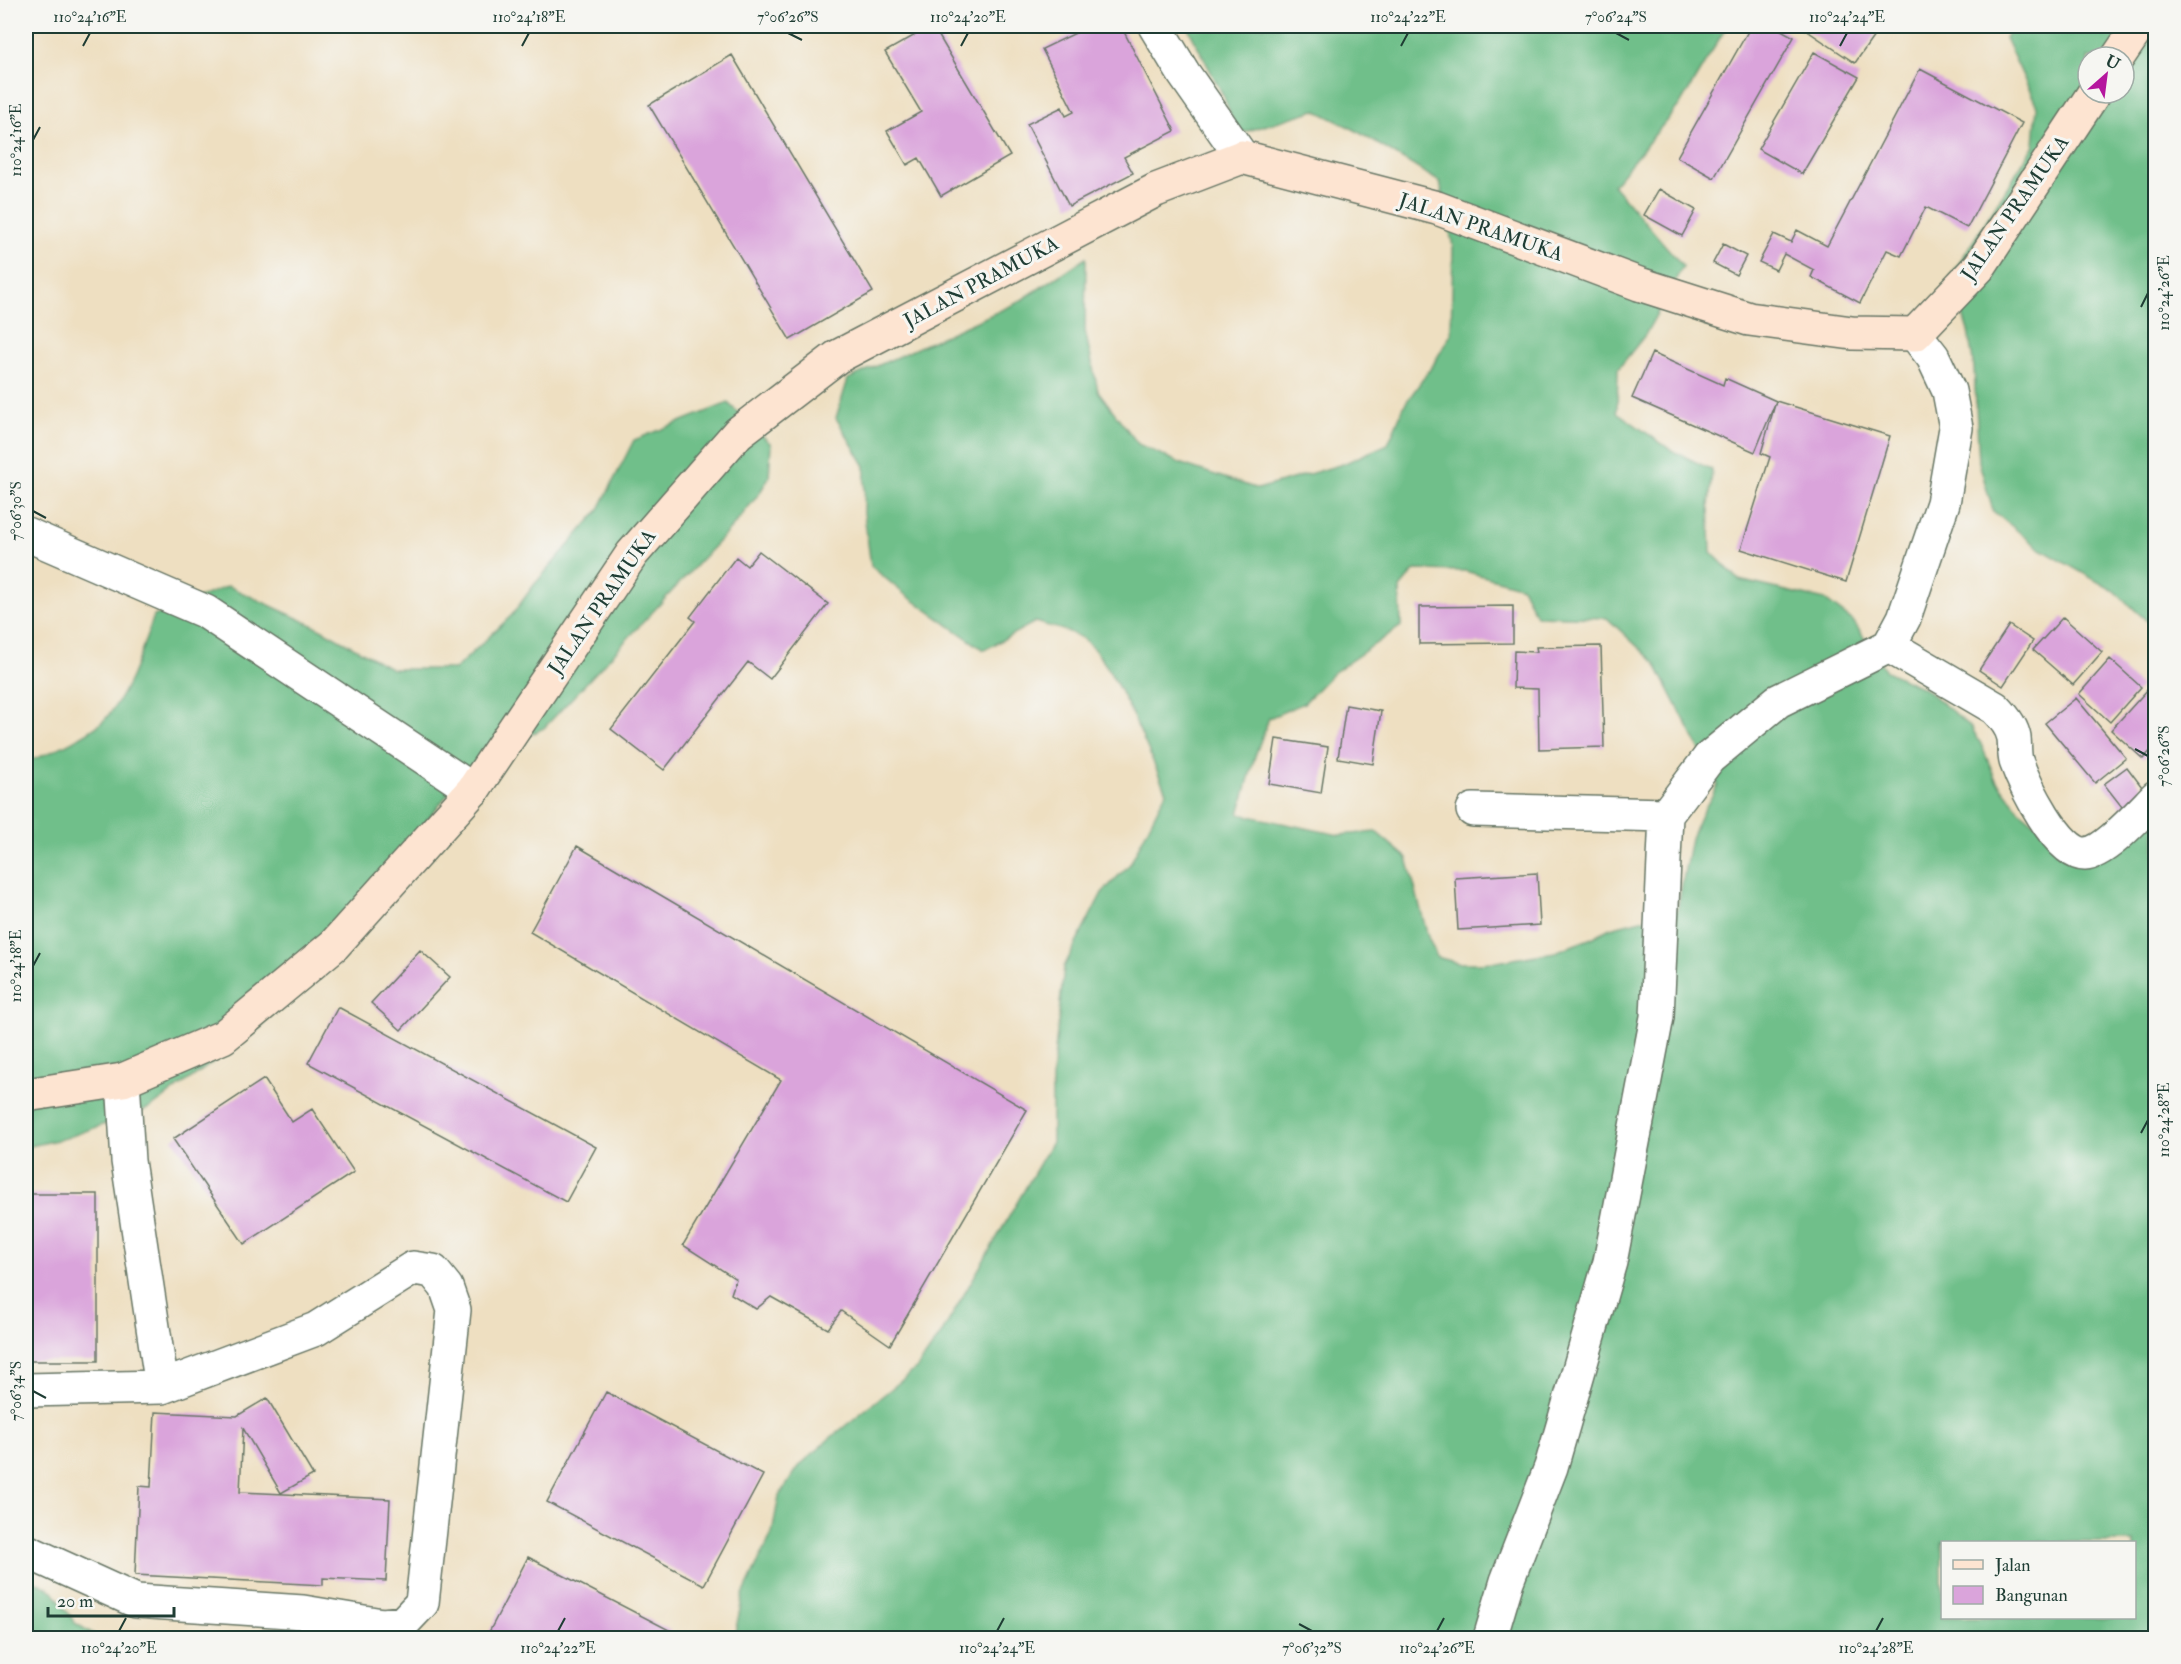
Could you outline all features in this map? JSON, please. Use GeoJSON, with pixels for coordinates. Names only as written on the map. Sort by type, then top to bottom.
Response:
{"type":"FeatureCollection","features":[{"type":"Feature","properties":{"kind":"main road"},"geometry":{"type":"LineString","coordinates":[[2126,45],[2139,26]]}},
{"type":"Feature","properties":{"kind":"main road","name":"JALAN PRAMUKA"},"geometry":{"type":"LineString","coordinates":[[26,1095],[123,1080],[222,1036],[334,945],[473,790],[632,554],[738,433],[837,357],[1156,190],[1242,157],[1437,208],[1639,284],[1749,319],[1852,333],[1915,334],[1979,267],[2086,105]]}},
{"type":"Feature","properties":{"kind":"street"},"geometry":{"type":"LineString","coordinates":[[1155,26],[1184,74],[1242,157]]}},
{"type":"Feature","properties":{"kind":"street"},"geometry":{"type":"LineString","coordinates":[[1490,1638],[1507,1581],[1551,1467],[1610,1262],[1657,1017],[1666,815],[1709,758],[1778,701],[1889,646],[1904,618],[1943,503],[1956,428],[1949,391],[1933,357],[1915,334]]}},
{"type":"Feature","properties":{"kind":"street"},"geometry":{"type":"LineString","coordinates":[[26,534],[206,612],[473,790]]}},
{"type":"Feature","properties":{"kind":"street"},"geometry":{"type":"LineString","coordinates":[[1889,646],[1995,708],[2005,718],[2014,738],[2017,764],[2036,803],[2063,844],[2086,854],[2111,841],[2156,797]]}},
{"type":"Feature","properties":{"kind":"street"},"geometry":{"type":"LineString","coordinates":[[1473,810],[1666,815]]}},
{"type":"Feature","properties":{"kind":"street"},"geometry":{"type":"LineString","coordinates":[[123,1080],[128,1161],[162,1387]]}},
{"type":"Feature","properties":{"kind":"street"},"geometry":{"type":"LineString","coordinates":[[26,1390],[162,1387],[316,1329],[413,1268],[433,1271],[446,1287],[454,1310],[422,1603],[404,1623],[382,1625],[303,1612],[136,1601],[26,1551]]}},
{"type":"Feature","properties":{"kind":"green space"},"geometry":{"type":"Polygon","coordinates":[[[1187,26],[1727,26],[1681,103],[1613,185],[1683,266],[1645,335],[1618,369],[1617,412],[1671,450],[1712,470],[1709,507],[1711,552],[1739,580],[1825,600],[1853,621],[1886,671],[1925,689],[1971,727],[1996,780],[2020,811],[2036,824],[2099,838],[2155,818],[2155,1638],[734,1638],[743,1595],[772,1533],[779,1496],[800,1465],[917,1368],[940,1336],[1052,1142],[1052,1079],[1064,967],[1102,893],[1130,864],[1166,792],[1118,686],[1106,665],[1083,639],[1066,631],[1035,622],[984,650],[903,593],[871,566],[864,513],[865,466],[836,418],[848,379],[1017,303],[1086,258],[1085,331],[1098,391],[1138,444],[1182,464],[1258,489],[1343,464],[1388,444],[1405,404],[1433,365],[1451,334],[1453,247],[1440,182],[1355,130],[1315,110],[1238,134],[1224,97],[1187,26]],[[1415,570],[1400,588],[1401,626],[1333,673],[1304,703],[1269,718],[1255,756],[1239,814],[1339,835],[1376,832],[1407,858],[1428,937],[1437,957],[1458,963],[1496,962],[1555,952],[1592,938],[1610,928],[1677,911],[1691,838],[1718,785],[1655,663],[1607,618],[1536,616],[1522,587],[1465,571],[1415,570]]]}},
{"type":"Feature","properties":{"kind":"green space"},"geometry":{"type":"Polygon","coordinates":[[[2012,26],[2155,26],[2155,628],[2114,591],[2039,548],[1993,511],[1979,462],[1974,368],[1968,331],[1951,276],[2034,145],[2037,106],[2005,38],[2012,26]]]}},
{"type":"Feature","properties":{"kind":"green space"},"geometry":{"type":"Polygon","coordinates":[[[728,403],[771,444],[769,477],[759,494],[733,526],[544,728],[473,763],[260,1028],[150,1108],[66,1138],[26,1147],[26,762],[57,749],[92,730],[107,717],[129,682],[154,616],[228,586],[321,629],[392,669],[455,669],[512,615],[534,585],[598,511],[634,440],[728,403]]]}},
{"type":"Feature","properties":{"kind":"green space"},"geometry":{"type":"Polygon","coordinates":[[[26,1576],[53,1591],[75,1623],[100,1638],[26,1638],[26,1576]]]}},
{"type":"Feature","properties":{"kind":"green space"},"geometry":{"type":"Polygon","coordinates":[[[256,1632],[296,1633],[317,1638],[209,1638],[256,1632]]]}},
{"type":"Feature","properties":{"kind":"building"},"geometry":{"type":"Polygon","coordinates":[[[931,26],[1010,156],[941,196],[919,158],[907,165],[887,131],[921,112],[885,52],[931,26]]]}},
{"type":"Feature","properties":{"kind":"building"},"geometry":{"type":"Polygon","coordinates":[[[1090,26],[1121,26],[1175,131],[1124,157],[1133,173],[1069,206],[1027,124],[1062,107],[1066,116],[1074,112],[1042,49],[1090,26]]]}},
{"type":"Feature","properties":{"kind":"building"},"geometry":{"type":"Polygon","coordinates":[[[1751,26],[1774,26],[1794,37],[1714,178],[1677,157],[1751,26]]]}},
{"type":"Feature","properties":{"kind":"building"},"geometry":{"type":"Polygon","coordinates":[[[1800,26],[1881,26],[1855,63],[1800,26]]]}},
{"type":"Feature","properties":{"kind":"building"},"geometry":{"type":"Polygon","coordinates":[[[1814,52],[1859,77],[1802,174],[1758,149],[1814,52]]]}},
{"type":"Feature","properties":{"kind":"building"},"geometry":{"type":"Polygon","coordinates":[[[732,55],[873,292],[790,340],[649,105],[732,55]]]}},
{"type":"Feature","properties":{"kind":"building"},"geometry":{"type":"Polygon","coordinates":[[[1920,69],[2022,123],[1967,228],[1926,207],[1901,256],[1887,250],[1860,303],[1811,277],[1814,270],[1784,254],[1776,270],[1759,262],[1774,234],[1791,242],[1797,230],[1827,246],[1920,69]]]}},
{"type":"Feature","properties":{"kind":"building"},"geometry":{"type":"Polygon","coordinates":[[[1659,189],[1696,210],[1682,236],[1644,215],[1659,189]]]}},
{"type":"Feature","properties":{"kind":"building"},"geometry":{"type":"Polygon","coordinates":[[[1723,244],[1746,256],[1736,275],[1713,263],[1723,244]]]}},
{"type":"Feature","properties":{"kind":"building"},"geometry":{"type":"Polygon","coordinates":[[[1652,353],[1723,385],[1725,378],[1776,401],[1755,452],[1632,398],[1652,353]]]}},
{"type":"Feature","properties":{"kind":"building"},"geometry":{"type":"Polygon","coordinates":[[[1776,401],[1890,436],[1846,582],[1741,549],[1770,457],[1761,453],[1776,401]]]}},
{"type":"Feature","properties":{"kind":"building"},"geometry":{"type":"Polygon","coordinates":[[[759,551],[828,604],[770,679],[748,662],[664,770],[611,729],[695,621],[690,617],[736,557],[747,566],[759,551]]]}},
{"type":"Feature","properties":{"kind":"building"},"geometry":{"type":"Polygon","coordinates":[[[1513,606],[1513,643],[1419,644],[1419,607],[1513,606]]]}},
{"type":"Feature","properties":{"kind":"building"},"geometry":{"type":"Polygon","coordinates":[[[2063,617],[2102,652],[2073,685],[2033,650],[2063,617]]]}},
{"type":"Feature","properties":{"kind":"building"},"geometry":{"type":"Polygon","coordinates":[[[2009,625],[2033,641],[2003,686],[1979,670],[2009,625]]]}},
{"type":"Feature","properties":{"kind":"building"},"geometry":{"type":"Polygon","coordinates":[[[1601,646],[1604,747],[1539,749],[1538,689],[1513,688],[1514,651],[1537,652],[1536,647],[1601,646]]]}},
{"type":"Feature","properties":{"kind":"building"},"geometry":{"type":"Polygon","coordinates":[[[2110,659],[2141,687],[2110,722],[2079,694],[2110,659]]]}},
{"type":"Feature","properties":{"kind":"building"},"geometry":{"type":"Polygon","coordinates":[[[2149,688],[2156,694],[2156,745],[2143,759],[2111,730],[2149,688]]]}},
{"type":"Feature","properties":{"kind":"building"},"geometry":{"type":"Polygon","coordinates":[[[2076,698],[2126,758],[2095,783],[2045,723],[2076,698]]]}},
{"type":"Feature","properties":{"kind":"building"},"geometry":{"type":"Polygon","coordinates":[[[1346,705],[1381,711],[1373,764],[1338,758],[1346,705]]]}},
{"type":"Feature","properties":{"kind":"building"},"geometry":{"type":"Polygon","coordinates":[[[1276,739],[1328,747],[1321,793],[1269,784],[1276,739]]]}},
{"type":"Feature","properties":{"kind":"building"},"geometry":{"type":"Polygon","coordinates":[[[2127,767],[2151,799],[2129,816],[2104,784],[2127,767]]]}},
{"type":"Feature","properties":{"kind":"building"},"geometry":{"type":"Polygon","coordinates":[[[577,846],[1027,1110],[890,1345],[841,1311],[828,1329],[771,1297],[756,1309],[731,1294],[736,1279],[683,1245],[781,1080],[530,932],[577,846]]]}},
{"type":"Feature","properties":{"kind":"building"},"geometry":{"type":"Polygon","coordinates":[[[1537,873],[1540,925],[1458,930],[1455,878],[1537,873]]]}},
{"type":"Feature","properties":{"kind":"building"},"geometry":{"type":"Polygon","coordinates":[[[420,950],[450,977],[401,1030],[371,1003],[420,950]]]}},
{"type":"Feature","properties":{"kind":"building"},"geometry":{"type":"Polygon","coordinates":[[[338,1007],[596,1147],[566,1202],[308,1063],[338,1007]]]}},
{"type":"Feature","properties":{"kind":"building"},"geometry":{"type":"Polygon","coordinates":[[[264,1079],[292,1122],[312,1109],[354,1172],[244,1244],[173,1139],[264,1079]]]}},
{"type":"Feature","properties":{"kind":"building"},"geometry":{"type":"Polygon","coordinates":[[[26,1194],[98,1194],[98,1361],[26,1361],[26,1194]]]}},
{"type":"Feature","properties":{"kind":"building"},"geometry":{"type":"Polygon","coordinates":[[[606,1392],[763,1475],[704,1585],[547,1502],[606,1392]]]}},
{"type":"Feature","properties":{"kind":"building"},"geometry":{"type":"Polygon","coordinates":[[[267,1398],[313,1475],[281,1493],[243,1428],[240,1492],[390,1499],[386,1581],[323,1578],[323,1585],[135,1575],[139,1486],[151,1487],[155,1412],[237,1416],[267,1398]]]}},
{"type":"Feature","properties":{"kind":"building"},"geometry":{"type":"Polygon","coordinates":[[[528,1557],[671,1631],[667,1638],[486,1638],[528,1557]]]}}]}
